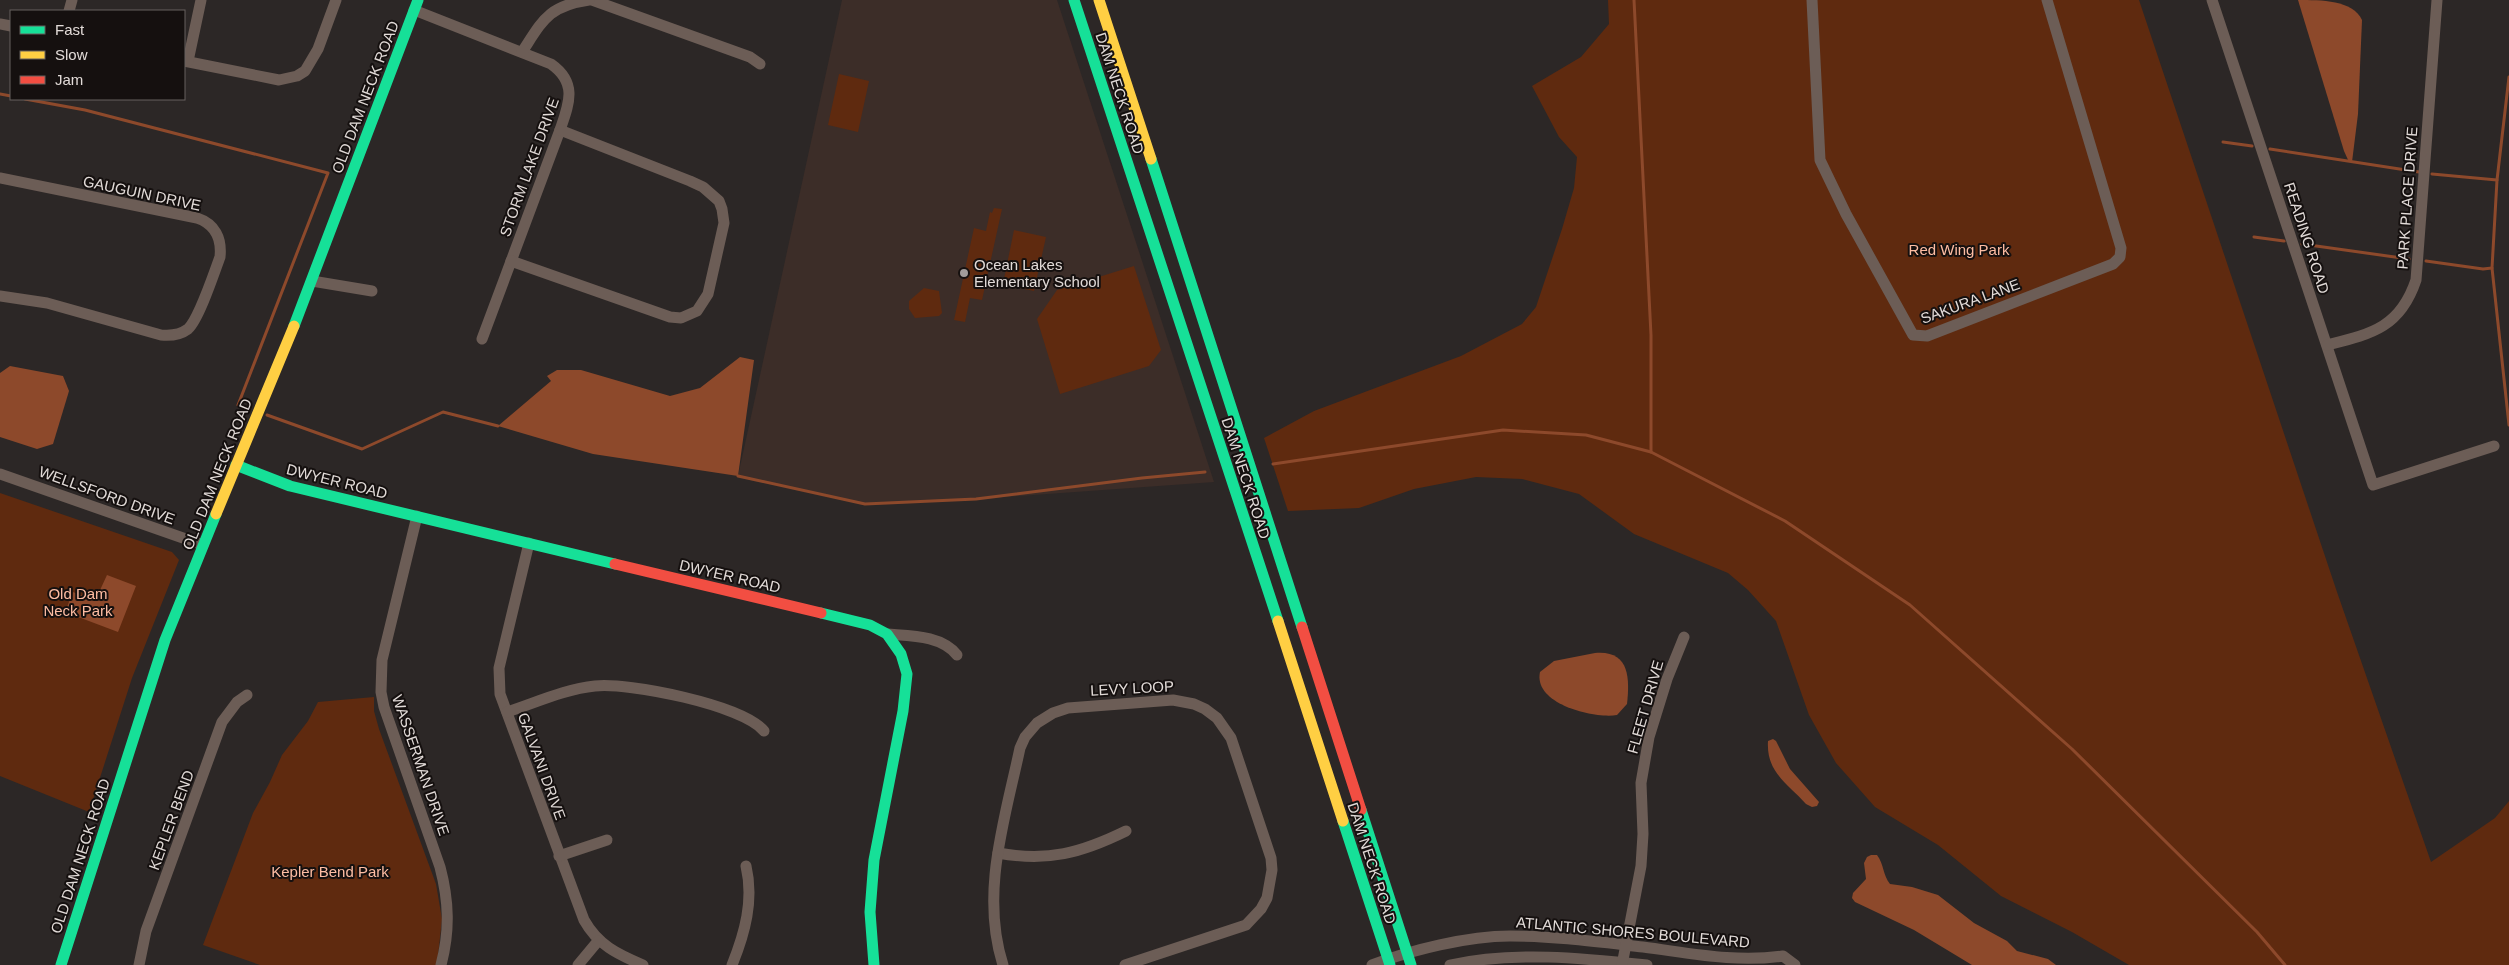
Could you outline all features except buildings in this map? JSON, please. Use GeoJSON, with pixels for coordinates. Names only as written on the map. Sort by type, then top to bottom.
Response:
{"type":"FeatureCollection","features":[{"type":"Feature","properties":{"kind":"main road","name":"DAM NECK ROAD"},"geometry":{"type":"LineString","coordinates":[[1074,0],[1389,962]]}},
{"type":"Feature","properties":{"kind":"main road","name":"DAM NECK ROAD"},"geometry":{"type":"LineString","coordinates":[[1098,0],[1411,965]]}},
{"type":"Feature","properties":{"kind":"main road","name":"OLD DAM NECK ROAD"},"geometry":{"type":"LineString","coordinates":[[61,965],[165,640],[312,281],[416,5]]}},
{"type":"Feature","properties":{"kind":"main road"},"geometry":{"type":"LineString","coordinates":[[1134,184],[1156,178]]}},
{"type":"Feature","properties":{"kind":"main road","name":"DWYER ROAD"},"geometry":{"type":"LineString","coordinates":[[236,465],[290,486],[870,625],[887,634],[902,654],[907,674],[903,711],[874,860],[870,912],[874,965]]}},
{"type":"Feature","properties":{"kind":"street"},"geometry":{"type":"LineString","coordinates":[[201,0],[186,61],[279,80],[297,76],[304,71],[318,49],[336,0]]}},
{"type":"Feature","properties":{"kind":"street"},"geometry":{"type":"LineString","coordinates":[[522,52],[546,16],[569,3],[591,0],[750,57],[760,64]]}},
{"type":"Feature","properties":{"kind":"street","name":"SAKURA LANE"},"geometry":{"type":"LineString","coordinates":[[1812,0],[1820,160],[1846,214],[1913,335],[1927,336],[2113,264],[2120,257],[2121,248],[2047,0]]}},
{"type":"Feature","properties":{"kind":"street","name":"READING ROAD"},"geometry":{"type":"LineString","coordinates":[[2212,0],[2373,485],[2494,446]]}},
{"type":"Feature","properties":{"kind":"street","name":"PARK PLACE DRIVE"},"geometry":{"type":"LineString","coordinates":[[2327,345],[2373,333],[2387,324],[2406,304],[2416,280],[2437,0]]}},
{"type":"Feature","properties":{"kind":"street","name":"STORM LAKE DRIVE"},"geometry":{"type":"LineString","coordinates":[[416,5],[551,64],[564,75],[568,83],[570,97],[560,130],[482,339]]}},
{"type":"Feature","properties":{"kind":"street"},"geometry":{"type":"LineString","coordinates":[[511,261],[670,318],[689,315],[697,311],[708,294],[724,223],[722,209],[712,194],[690,181],[560,130]]}},
{"type":"Feature","properties":{"kind":"street","name":"GAUGUIN DRIVE"},"geometry":{"type":"LineString","coordinates":[[0,178],[197,218],[209,224],[215,230],[221,248],[220,257],[193,323],[179,334],[170,336],[153,333],[47,303],[0,296]]}},
{"type":"Feature","properties":{"kind":"street"},"geometry":{"type":"LineString","coordinates":[[312,281],[372,291]]}},
{"type":"Feature","properties":{"kind":"street","name":"WELLSFORD DRIVE"},"geometry":{"type":"LineString","coordinates":[[0,474],[203,545]]}},
{"type":"Feature","properties":{"kind":"street","name":"WASSERMAN DRIVE"},"geometry":{"type":"LineString","coordinates":[[417,516],[382,660],[381,692],[384,707],[446,887],[448,925],[441,965]]}},
{"type":"Feature","properties":{"kind":"street","name":"GALVANI DRIVE"},"geometry":{"type":"LineString","coordinates":[[529,543],[499,668],[500,694],[584,920],[598,941],[616,954],[643,965]]}},
{"type":"Feature","properties":{"kind":"street"},"geometry":{"type":"LineString","coordinates":[[887,634],[934,640],[945,644],[957,655]]}},
{"type":"Feature","properties":{"kind":"street","name":"FLEET DRIVE"},"geometry":{"type":"LineString","coordinates":[[1622,964],[1641,866],[1643,834],[1641,783],[1649,737],[1666,679],[1684,637]]}},
{"type":"Feature","properties":{"kind":"street"},"geometry":{"type":"LineString","coordinates":[[507,712],[576,689],[594,686],[621,686],[683,698],[744,715],[764,731]]}},
{"type":"Feature","properties":{"kind":"street","name":"KEPLER BEND"},"geometry":{"type":"LineString","coordinates":[[140,965],[146,932],[222,722],[237,702],[247,695]]}},
{"type":"Feature","properties":{"kind":"street","name":"LEVY LOOP"},"geometry":{"type":"LineString","coordinates":[[1003,965],[996,938],[992,908],[993,886],[998,852],[1020,748],[1030,729],[1046,716],[1079,706],[1173,700],[1194,704],[1217,718],[1231,738],[1271,858],[1271,886],[1267,898],[1258,913],[1246,924],[1125,965]]}},
{"type":"Feature","properties":{"kind":"street"},"geometry":{"type":"LineString","coordinates":[[998,852],[1036,858],[1055,856],[1095,846],[1126,831]]}},
{"type":"Feature","properties":{"kind":"street"},"geometry":{"type":"LineString","coordinates":[[559,856],[608,840]]}},
{"type":"Feature","properties":{"kind":"street"},"geometry":{"type":"LineString","coordinates":[[732,965],[741,943],[749,904],[750,888],[746,866]]}},
{"type":"Feature","properties":{"kind":"street","name":"ATLANTIC SHORES BOULEVARD"},"geometry":{"type":"LineString","coordinates":[[1406,952],[1477,939],[1508,936],[1546,937],[1734,960],[1783,956],[1795,965]]}},
{"type":"Feature","properties":{"kind":"street"},"geometry":{"type":"LineString","coordinates":[[578,965],[598,941]]}},
{"type":"Feature","properties":{"kind":"street"},"geometry":{"type":"LineString","coordinates":[[1372,965],[1389,962],[1406,952]]}},
{"type":"Feature","properties":{"kind":"street","name":"ATLANTIC SHORES BOULEVARD"},"geometry":{"type":"LineString","coordinates":[[1450,965],[1482,958],[1504,957],[1595,959],[1622,964],[1647,965]]}},
{"type":"Feature","properties":{"kind":"shaded area","name":"Ocean Lakes Elementary School"},"geometry":{"type":"Polygon","coordinates":[[[842,0],[1057,0],[1214,482],[976,499],[865,504],[738,476],[842,0]]]}},
{"type":"Feature","properties":{"kind":"shaded area"},"geometry":{"type":"Polygon","coordinates":[[[2298,0],[2335,2],[2351,8],[2358,13],[2362,20],[2358,114],[2352,162],[2349,162],[2344,151],[2298,0]]]}},
{"type":"Feature","properties":{"kind":"shaded area"},"geometry":{"type":"Polygon","coordinates":[[[740,357],[754,360],[738,476],[593,454],[498,426],[551,381],[547,376],[557,370],[581,370],[670,396],[700,388],[740,357]]]}},
{"type":"Feature","properties":{"kind":"shaded area"},"geometry":{"type":"Polygon","coordinates":[[[10,366],[63,376],[69,391],[53,444],[37,449],[0,437],[0,373],[10,366]]]}},
{"type":"Feature","properties":{"kind":"shaded area"},"geometry":{"type":"Polygon","coordinates":[[[107,575],[136,586],[118,632],[65,612],[73,592],[95,601],[107,575]]]}},
{"type":"Feature","properties":{"kind":"shaded area"},"geometry":{"type":"Polygon","coordinates":[[[1595,653],[1606,653],[1615,656],[1625,667],[1628,684],[1627,704],[1617,715],[1607,716],[1581,712],[1567,707],[1555,701],[1546,693],[1540,683],[1540,672],[1554,661],[1595,653]]]}},
{"type":"Feature","properties":{"kind":"shaded area"},"geometry":{"type":"Polygon","coordinates":[[[1773,739],[1776,741],[1790,769],[1819,802],[1817,806],[1812,807],[1806,804],[1774,769],[1768,752],[1768,741],[1773,739]]]}},
{"type":"Feature","properties":{"kind":"shaded area"},"geometry":{"type":"Polygon","coordinates":[[[1877,855],[1890,884],[1912,887],[1938,895],[1974,923],[2007,941],[2017,951],[2048,959],[2056,965],[1972,965],[1914,930],[1855,902],[1852,898],[1853,893],[1866,879],[1864,863],[1867,857],[1877,855]]]}},
{"type":"Feature","properties":{"kind":"green space","name":"Red Wing Park"},"geometry":{"type":"Polygon","coordinates":[[[1608,0],[2139,0],[2337,592],[2431,862],[2495,818],[2509,801],[2509,965],[2129,965],[2072,932],[2001,896],[1938,845],[1875,807],[1836,763],[1809,715],[1776,621],[1748,590],[1728,573],[1634,534],[1579,494],[1522,479],[1476,477],[1414,489],[1359,508],[1288,511],[1264,438],[1314,411],[1461,356],[1522,324],[1536,307],[1574,188],[1577,157],[1559,137],[1532,86],[1581,57],[1609,24],[1608,0]]]}},
{"type":"Feature","properties":{"kind":"green space"},"geometry":{"type":"Polygon","coordinates":[[[839,74],[869,81],[858,132],[828,125],[839,74]]]}},
{"type":"Feature","properties":{"kind":"green space"},"geometry":{"type":"Polygon","coordinates":[[[994,208],[1002,209],[982,300],[970,298],[965,322],[954,320],[974,228],[986,231],[990,212],[992,213],[994,208]]]}},
{"type":"Feature","properties":{"kind":"green space"},"geometry":{"type":"Polygon","coordinates":[[[1014,230],[1046,237],[1034,291],[1003,284],[1014,230]]]}},
{"type":"Feature","properties":{"kind":"green space"},"geometry":{"type":"Polygon","coordinates":[[[1134,266],[1161,350],[1149,366],[1060,394],[1037,319],[1057,290],[1134,266]]]}},
{"type":"Feature","properties":{"kind":"green space"},"geometry":{"type":"Polygon","coordinates":[[[924,288],[939,291],[942,313],[939,316],[915,318],[909,309],[909,301],[924,288]]]}},
{"type":"Feature","properties":{"kind":"green space","name":"Old Dam Neck Park"},"geometry":{"type":"Polygon","coordinates":[[[0,493],[172,552],[179,560],[132,678],[89,812],[0,776],[0,493]]]}},
{"type":"Feature","properties":{"kind":"green space","name":"Kepler Bend Park"},"geometry":{"type":"Polygon","coordinates":[[[374,697],[374,711],[379,729],[436,884],[442,919],[437,965],[260,965],[203,945],[253,813],[282,755],[308,721],[318,702],[374,697]]]}},
{"type":"Feature","properties":{"kind":"waterway"},"geometry":{"type":"LineString","coordinates":[[1634,0],[1651,335],[1651,452]]}},
{"type":"Feature","properties":{"kind":"waterway"},"geometry":{"type":"LineString","coordinates":[[2509,77],[2497,180],[2492,268],[2509,425]]}},
{"type":"Feature","properties":{"kind":"waterway"},"geometry":{"type":"LineString","coordinates":[[0,94],[10,96]]}},
{"type":"Feature","properties":{"kind":"waterway"},"geometry":{"type":"LineString","coordinates":[[30,100],[85,110],[328,173],[238,405],[249,409]]}},
{"type":"Feature","properties":{"kind":"waterway"},"geometry":{"type":"LineString","coordinates":[[2223,142],[2252,146]]}},
{"type":"Feature","properties":{"kind":"waterway"},"geometry":{"type":"LineString","coordinates":[[2270,149],[2419,172]]}},
{"type":"Feature","properties":{"kind":"waterway"},"geometry":{"type":"LineString","coordinates":[[2432,174],[2497,180]]}},
{"type":"Feature","properties":{"kind":"waterway"},"geometry":{"type":"LineString","coordinates":[[2254,237],[2284,241]]}},
{"type":"Feature","properties":{"kind":"waterway"},"geometry":{"type":"LineString","coordinates":[[2302,244],[2409,259]]}},
{"type":"Feature","properties":{"kind":"waterway"},"geometry":{"type":"LineString","coordinates":[[2426,261],[2483,269],[2492,268]]}},
{"type":"Feature","properties":{"kind":"waterway"},"geometry":{"type":"LineString","coordinates":[[267,415],[362,449],[443,412],[498,426]]}},
{"type":"Feature","properties":{"kind":"waterway"},"geometry":{"type":"LineString","coordinates":[[1273,464],[1503,430],[1586,435],[1651,452],[1785,521],[1910,605],[2072,749],[2257,932],[2285,965]]}},
{"type":"Feature","properties":{"kind":"waterway"},"geometry":{"type":"LineString","coordinates":[[738,476],[865,504],[976,499],[1205,472]]}},
{"type":"Feature","properties":{"kind":"traffic: fast"},"geometry":{"type":"LineString","coordinates":[[294,326],[418,0]]}},
{"type":"Feature","properties":{"kind":"traffic: fast"},"geometry":{"type":"LineString","coordinates":[[1074,0],[1278,621]]}},
{"type":"Feature","properties":{"kind":"traffic: fast"},"geometry":{"type":"LineString","coordinates":[[1151,159],[1302,627]]}},
{"type":"Feature","properties":{"kind":"traffic: fast"},"geometry":{"type":"LineString","coordinates":[[236,465],[290,486],[615,564]]}},
{"type":"Feature","properties":{"kind":"traffic: fast"},"geometry":{"type":"LineString","coordinates":[[61,965],[165,640],[216,514]]}},
{"type":"Feature","properties":{"kind":"traffic: fast"},"geometry":{"type":"LineString","coordinates":[[821,613],[870,625],[887,634],[901,654],[907,674],[903,711],[874,860],[870,912],[874,965]]}},
{"type":"Feature","properties":{"kind":"traffic: fast"},"geometry":{"type":"LineString","coordinates":[[1361,810],[1411,965]]}},
{"type":"Feature","properties":{"kind":"traffic: fast"},"geometry":{"type":"LineString","coordinates":[[1343,821],[1390,965]]}},
{"type":"Feature","properties":{"kind":"traffic: slow"},"geometry":{"type":"LineString","coordinates":[[1099,0],[1151,159]]}},
{"type":"Feature","properties":{"kind":"traffic: slow"},"geometry":{"type":"LineString","coordinates":[[216,514],[294,326]]}},
{"type":"Feature","properties":{"kind":"traffic: slow"},"geometry":{"type":"LineString","coordinates":[[1278,621],[1343,821]]}},
{"type":"Feature","properties":{"kind":"traffic: jam"},"geometry":{"type":"LineString","coordinates":[[615,564],[821,613]]}},
{"type":"Feature","properties":{"kind":"traffic: jam"},"geometry":{"type":"LineString","coordinates":[[1302,627],[1361,810]]}},
{"type":"Feature","properties":{"kind":"place","name":"Ocean Lakes Elementary School"},"geometry":{"type":"Point","coordinates":[964,273]}}]}
